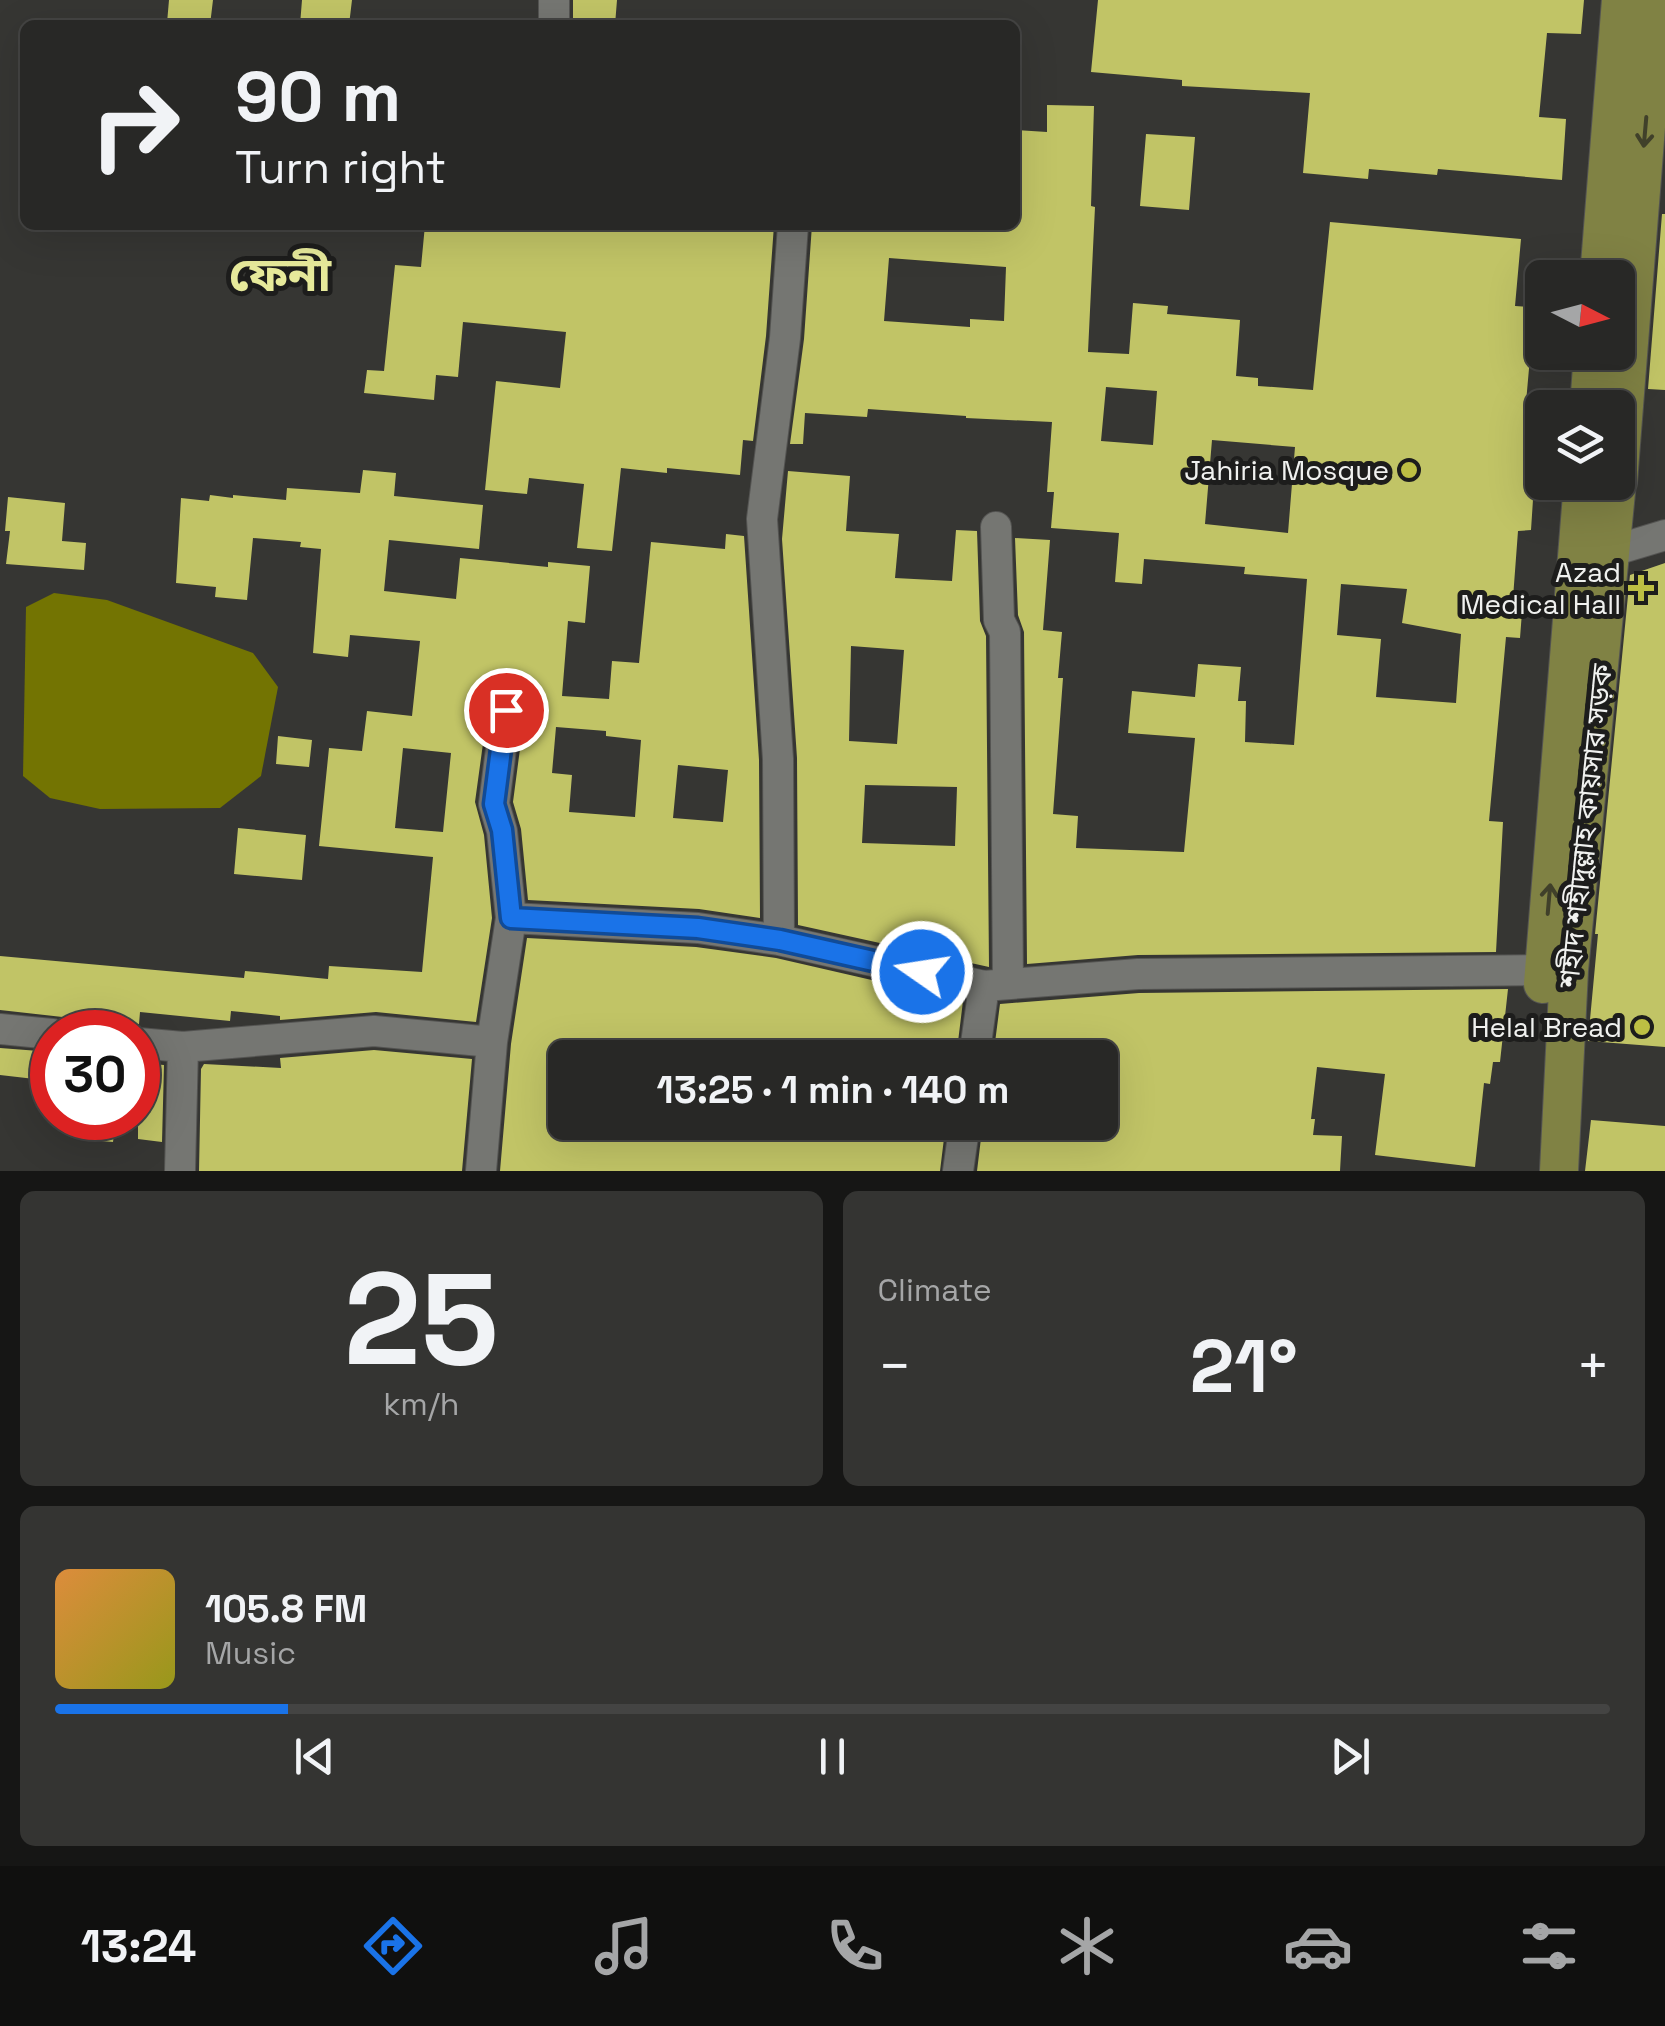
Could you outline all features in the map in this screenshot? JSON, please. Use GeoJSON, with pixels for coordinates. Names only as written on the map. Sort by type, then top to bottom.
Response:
{"type":"FeatureCollection","features":[{"type":"Feature","properties":{"kind":"main road"},"geometry":{"type":"LineString","coordinates":[[1600,260],[1621,0]]}},
{"type":"Feature","properties":{"kind":"main road","name":"শহীদ শহীদুল্লাহ কায়সার সড়ক"},"geometry":{"type":"LineString","coordinates":[[1625,390],[1656,0]]}},
{"type":"Feature","properties":{"kind":"main road","name":"শহীদ শহীদুল্লাহ কায়সার সড়ক"},"geometry":{"type":"LineString","coordinates":[[1559,1171],[1594,556],[1586,500]]}},
{"type":"Feature","properties":{"kind":"main road","name":"শহীদ শহীদুল্লাহ কায়সার সড়ক"},"geometry":{"type":"LineString","coordinates":[[1533,1171],[1543,970],[1594,556],[1612,500]]}},
{"type":"Feature","properties":{"kind":"street"},"geometry":{"type":"LineString","coordinates":[[780,940],[778,759],[762,519],[785,338],[793,230]]}},
{"type":"Feature","properties":{"kind":"street"},"geometry":{"type":"LineString","coordinates":[[979,1040],[996,984],[1005,632],[1000,620],[996,526]]}},
{"type":"Feature","properties":{"kind":"street"},"geometry":{"type":"LineString","coordinates":[[1594,556],[1665,534]]}},
{"type":"Feature","properties":{"kind":"street"},"geometry":{"type":"LineString","coordinates":[[481,1171],[492,1042],[511,918],[502,830],[494,804],[506,710]]}},
{"type":"Feature","properties":{"kind":"street"},"geometry":{"type":"LineString","coordinates":[[511,918],[698,928],[780,940],[996,984],[1138,974],[1543,970]]}},
{"type":"Feature","properties":{"kind":"street"},"geometry":{"type":"LineString","coordinates":[[0,1029],[30,1032]]}},
{"type":"Feature","properties":{"kind":"street"},"geometry":{"type":"LineString","coordinates":[[160,1045],[184,1048],[374,1031],[492,1042]]}},
{"type":"Feature","properties":{"kind":"street"},"geometry":{"type":"LineString","coordinates":[[180,1171],[184,1048]]}},
{"type":"Feature","properties":{"kind":"street"},"geometry":{"type":"LineString","coordinates":[[958,1171],[962,1140]]}},
{"type":"Feature","properties":{"kind":"shaded area"},"geometry":{"type":"Polygon","coordinates":[[[54,593],[107,600],[253,653],[278,687],[261,776],[220,808],[100,809],[50,798],[23,776],[26,607],[54,593]]]}},
{"type":"Feature","properties":{"kind":"building"},"geometry":{"type":"Polygon","coordinates":[[[169,0],[213,0],[211,20],[167,20],[169,0]]]}},
{"type":"Feature","properties":{"kind":"building"},"geometry":{"type":"Polygon","coordinates":[[[302,0],[352,0],[350,20],[300,20],[302,0]]]}},
{"type":"Feature","properties":{"kind":"building"},"geometry":{"type":"Polygon","coordinates":[[[573,0],[617,0],[615,20],[573,20],[573,0]]]}},
{"type":"Feature","properties":{"kind":"building"},"geometry":{"type":"Polygon","coordinates":[[[1098,0],[1584,0],[1581,34],[1547,33],[1539,117],[1566,119],[1562,180],[1438,169],[1437,175],[1369,169],[1368,179],[1303,173],[1310,93],[1182,86],[1182,80],[1091,72],[1098,0]]]}},
{"type":"Feature","properties":{"kind":"building"},"geometry":{"type":"Polygon","coordinates":[[[1047,105],[1094,106],[1091,206],[1095,207],[1088,352],[1129,354],[1133,303],[1168,306],[1167,314],[1240,320],[1236,376],[1258,378],[1258,386],[1313,390],[1330,222],[1521,239],[1515,306],[1525,307],[1525,370],[1529,370],[1525,390],[1525,500],[1533,500],[1531,530],[1518,531],[1513,598],[1523,599],[1520,638],[1506,637],[1489,821],[1503,822],[1496,952],[1138,955],[1027,964],[1024,632],[1018,615],[1015,538],[1050,540],[1043,630],[1062,632],[1058,678],[1063,678],[1053,814],[1078,816],[1076,848],[1184,852],[1195,738],[1128,733],[1132,691],[1195,697],[1198,664],[1241,667],[1238,701],[1246,701],[1245,742],[1294,745],[1307,579],[1244,574],[1245,567],[1144,559],[1142,584],[1115,582],[1119,533],[1051,528],[1054,492],[1047,492],[1052,422],[868,409],[867,417],[805,413],[803,444],[790,444],[804,339],[812,230],[1020,230],[1020,130],[1047,132],[1047,105]],[[889,258],[884,321],[970,327],[970,319],[1004,321],[1006,267],[889,258]],[[1106,387],[1101,441],[1153,445],[1157,391],[1106,387]],[[1212,440],[1205,524],[1288,533],[1295,447],[1212,440]],[[1341,584],[1337,635],[1381,639],[1376,697],[1456,703],[1461,634],[1402,623],[1407,589],[1341,584]]]}},
{"type":"Feature","properties":{"kind":"building"},"geometry":{"type":"Polygon","coordinates":[[[1146,134],[1195,137],[1189,210],[1140,206],[1146,134]]]}},
{"type":"Feature","properties":{"kind":"building"},"geometry":{"type":"Polygon","coordinates":[[[1665,214],[1665,390],[1648,389],[1665,214]]]}},
{"type":"Feature","properties":{"kind":"building"},"geometry":{"type":"Polygon","coordinates":[[[425,230],[774,230],[753,441],[743,440],[740,475],[621,468],[612,551],[577,548],[584,484],[529,478],[527,494],[485,490],[496,381],[560,388],[566,332],[463,322],[458,377],[436,375],[434,400],[364,393],[367,370],[384,371],[395,265],[421,267],[425,230]]]}},
{"type":"Feature","properties":{"kind":"building"},"geometry":{"type":"Polygon","coordinates":[[[363,470],[396,473],[394,496],[483,505],[479,549],[389,540],[384,591],[456,599],[460,558],[548,567],[548,562],[590,566],[585,623],[568,621],[562,696],[609,699],[612,661],[639,663],[651,542],[725,549],[726,534],[744,536],[759,760],[760,918],[699,909],[528,900],[521,829],[513,802],[525,711],[518,696],[507,691],[498,693],[488,707],[475,802],[484,835],[492,918],[476,1022],[376,1012],[280,1020],[280,1016],[231,1011],[230,1021],[160,1014],[160,1010],[30,1010],[30,1013],[0,1010],[0,956],[244,978],[245,971],[328,979],[329,966],[422,972],[433,857],[319,846],[329,748],[362,751],[367,711],[412,716],[420,641],[350,635],[348,657],[313,653],[321,549],[300,547],[301,542],[253,538],[247,600],[215,597],[216,587],[176,583],[181,498],[209,501],[210,495],[233,495],[286,500],[287,488],[360,493],[363,470]],[[556,727],[552,773],[572,775],[569,812],[635,817],[641,740],[606,736],[606,731],[556,727]],[[403,748],[395,828],[443,832],[451,753],[403,748]],[[678,765],[673,818],[723,822],[728,770],[678,765]]]}},
{"type":"Feature","properties":{"kind":"building"},"geometry":{"type":"Polygon","coordinates":[[[788,471],[850,476],[846,531],[899,534],[895,578],[952,581],[956,530],[977,531],[980,621],[986,636],[989,967],[798,925],[797,758],[782,539],[788,471]],[[851,646],[849,741],[897,744],[904,650],[851,646]],[[865,785],[862,843],[955,846],[957,787],[865,785]]]}},
{"type":"Feature","properties":{"kind":"building"},"geometry":{"type":"Polygon","coordinates":[[[8,497],[65,503],[62,541],[86,543],[84,570],[6,564],[10,531],[5,531],[8,497]]]}},
{"type":"Feature","properties":{"kind":"building"},"geometry":{"type":"Polygon","coordinates":[[[1665,563],[1665,1047],[1588,1041],[1630,575],[1665,563]]]}},
{"type":"Feature","properties":{"kind":"building"},"geometry":{"type":"Polygon","coordinates":[[[278,736],[312,740],[309,767],[276,764],[278,736]]]}},
{"type":"Feature","properties":{"kind":"building"},"geometry":{"type":"Polygon","coordinates":[[[238,828],[306,835],[302,880],[234,874],[238,828]]]}},
{"type":"Feature","properties":{"kind":"building"},"geometry":{"type":"Polygon","coordinates":[[[527,938],[696,947],[776,958],[963,1001],[958,1040],[548,1040],[548,1140],[944,1140],[940,1171],[500,1171],[511,1044],[527,938]]]}},
{"type":"Feature","properties":{"kind":"building"},"geometry":{"type":"Polygon","coordinates":[[[1508,989],[1500,1062],[1493,1062],[1490,1084],[1484,1083],[1475,1167],[1375,1155],[1385,1074],[1317,1067],[1313,1135],[1342,1136],[1340,1171],[977,1171],[981,1140],[1118,1140],[1118,1040],[995,1040],[1000,1004],[1139,993],[1508,989]]]}},
{"type":"Feature","properties":{"kind":"building"},"geometry":{"type":"Polygon","coordinates":[[[0,1048],[30,1050],[30,1078],[0,1075],[0,1048]]]}},
{"type":"Feature","properties":{"kind":"building"},"geometry":{"type":"Polygon","coordinates":[[[374,1050],[472,1059],[462,1171],[199,1171],[204,1064],[281,1068],[280,1058],[374,1050]]]}},
{"type":"Feature","properties":{"kind":"building"},"geometry":{"type":"Polygon","coordinates":[[[160,1065],[164,1065],[162,1142],[146,1140],[160,1140],[160,1065]]]}},
{"type":"Feature","properties":{"kind":"building"},"geometry":{"type":"Polygon","coordinates":[[[1591,1120],[1665,1126],[1665,1171],[1585,1171],[1591,1120]]]}},
{"type":"Feature","properties":{"kind":"place","name":"Jahiria Mosque"},"geometry":{"type":"Point","coordinates":[1409,470]}},
{"type":"Feature","properties":{"kind":"place","name":"Azad Medical Hall"},"geometry":{"type":"Point","coordinates":[1641,588]}},
{"type":"Feature","properties":{"kind":"place","name":"Helal Bread"},"geometry":{"type":"Point","coordinates":[1642,1027]}},
{"type":"Feature","properties":{"kind":"district","name":"ফেনী"},"geometry":{"type":"Point","coordinates":[280,274]}},
{"type":"Feature","properties":{"kind":"route"},"geometry":{"type":"LineString","coordinates":[[506,710],[494,804],[502,830],[511,918],[698,928],[780,940],[922,972]]}}]}
